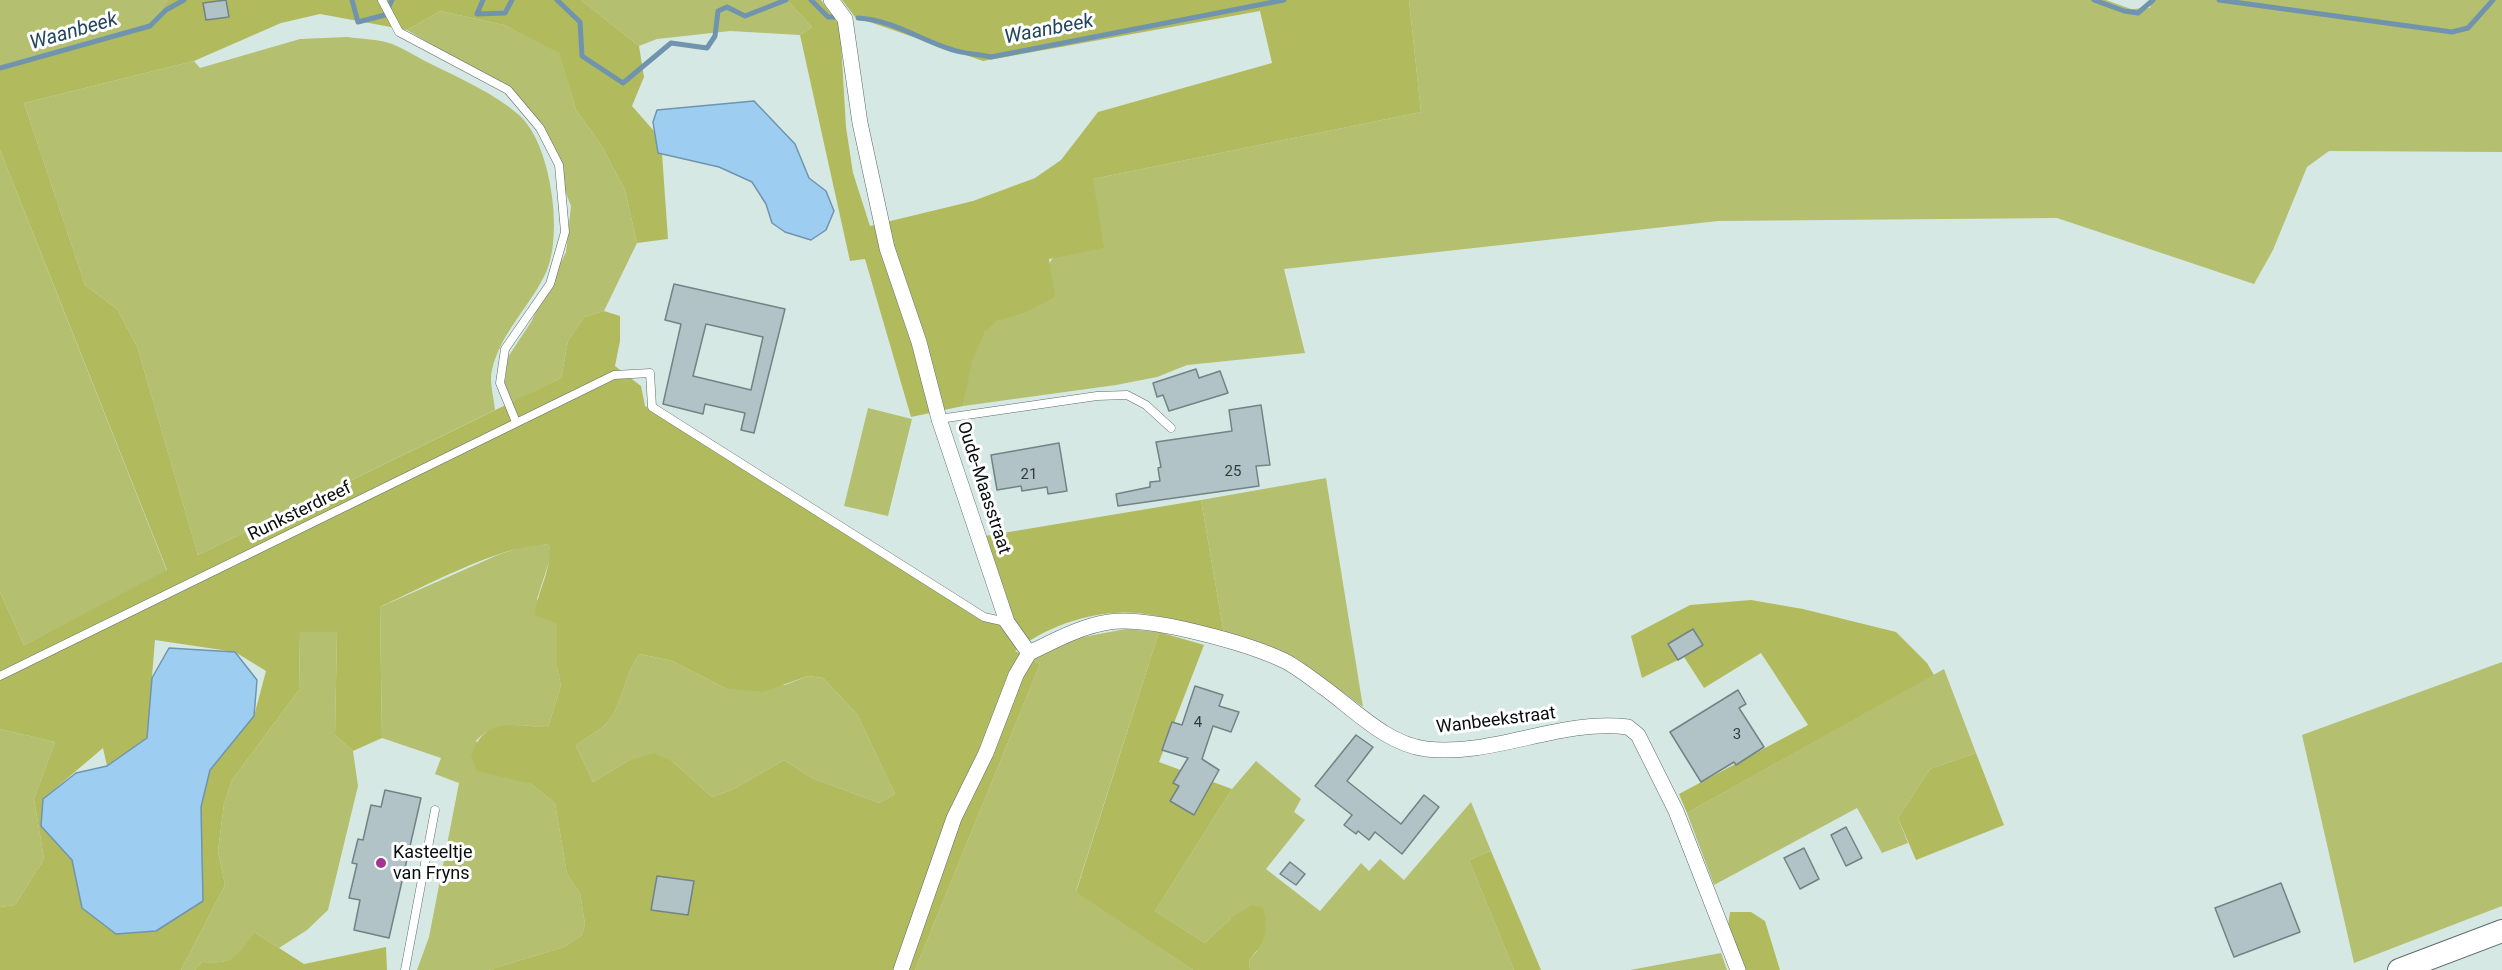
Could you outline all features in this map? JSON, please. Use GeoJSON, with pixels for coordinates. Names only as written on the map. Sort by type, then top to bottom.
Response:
{"type":"FeatureCollection","features":[{"type":"Feature","properties":{"kind":"street","name":"Oude-Maasstraat"},"geometry":{"type":"LineString","coordinates":[[831,0],[845,19],[860,123],[887,248],[920,342],[939,419],[1007,622],[1029,653]]}},
{"type":"Feature","properties":{"kind":"street","name":"Wanbeekstraat"},"geometry":{"type":"LineString","coordinates":[[1029,653],[1064,636],[1109,622],[1140,622],[1183,631],[1239,645],[1286,662],[1395,740],[1426,749],[1472,747],[1581,729],[1628,727],[1638,735],[1676,811],[1738,970]]}},
{"type":"Feature","properties":{"kind":"street"},"geometry":{"type":"LineString","coordinates":[[901,970],[954,818],[986,753],[1016,675],[1029,653]]}},
{"type":"Feature","properties":{"kind":"street"},"geometry":{"type":"LineString","coordinates":[[2399,970],[2502,931]]}},
{"type":"Feature","properties":{"kind":"lane"},"geometry":{"type":"LineString","coordinates":[[382,0],[399,32],[507,90],[540,128],[559,165],[565,232],[550,284],[505,350],[500,383],[516,422]]}},
{"type":"Feature","properties":{"kind":"lane","name":"Runksterdreef"},"geometry":{"type":"LineString","coordinates":[[0,676],[614,375],[650,373],[652,407],[984,617],[1007,622]]}},
{"type":"Feature","properties":{"kind":"lane"},"geometry":{"type":"LineString","coordinates":[[939,419],[1097,396],[1127,394],[1146,405],[1171,428]]}},
{"type":"Feature","properties":{"kind":"lane"},"geometry":{"type":"LineString","coordinates":[[405,970],[435,810]]}},
{"type":"Feature","properties":{"kind":"green space"},"geometry":{"type":"Polygon","coordinates":[[[0,0],[168,0],[156,22],[0,66],[0,0]]]}},
{"type":"Feature","properties":{"kind":"green space"},"geometry":{"type":"Polygon","coordinates":[[[168,0],[581,0],[639,46],[644,77],[632,106],[661,139],[668,239],[637,243],[625,190],[600,143],[576,110],[559,53],[504,25],[440,11],[407,30],[320,14],[281,23],[194,61],[24,103],[85,285],[117,309],[137,346],[198,555],[561,378],[568,341],[584,317],[604,311],[620,316],[620,341],[615,366],[641,386],[645,406],[983,619],[996,615],[997,578],[985,536],[1201,500],[1224,634],[1149,614],[1122,612],[1090,616],[1057,626],[1015,651],[1040,664],[915,970],[488,970],[564,947],[582,935],[585,924],[580,893],[567,874],[555,803],[531,784],[477,771],[471,756],[484,734],[492,729],[512,725],[548,727],[561,686],[557,668],[557,624],[535,615],[549,562],[549,545],[510,551],[464,568],[380,607],[382,738],[353,751],[335,735],[337,632],[300,632],[299,690],[232,780],[224,804],[218,851],[225,885],[181,970],[0,970],[0,907],[15,905],[44,859],[34,799],[55,742],[0,729],[0,592],[24,645],[167,570],[0,150],[0,66],[155,22],[168,0]],[[155,640],[147,738],[107,766],[103,748],[43,799],[42,826],[72,860],[82,908],[203,901],[201,807],[210,770],[254,716],[266,671],[235,652],[155,640]],[[640,654],[630,670],[612,716],[604,726],[576,746],[593,782],[628,761],[654,753],[673,762],[712,797],[732,790],[784,760],[812,778],[879,803],[895,794],[857,714],[823,678],[808,676],[763,692],[725,688],[672,661],[640,654]]]}},
{"type":"Feature","properties":{"kind":"green space"},"geometry":{"type":"Polygon","coordinates":[[[581,0],[787,0],[812,27],[800,35],[730,31],[657,39],[639,46],[581,0]]]}},
{"type":"Feature","properties":{"kind":"green space"},"geometry":{"type":"Polygon","coordinates":[[[787,0],[821,0],[840,26],[846,127],[853,173],[870,226],[973,201],[1035,178],[1061,160],[1098,112],[1272,63],[1260,11],[983,61],[855,17],[842,0],[1409,0],[1421,112],[1093,179],[1104,248],[1049,259],[1055,297],[1024,313],[997,321],[985,332],[972,361],[963,406],[911,417],[865,259],[850,261],[800,35],[812,27],[787,0]]]}},
{"type":"Feature","properties":{"kind":"green space"},"geometry":{"type":"Polygon","coordinates":[[[1409,0],[2106,0],[2131,9],[2150,8],[2152,0],[2502,0],[2502,152],[2329,151],[2307,167],[2273,250],[2254,284],[2057,218],[1718,221],[1284,269],[1305,353],[1187,365],[1157,377],[1116,385],[963,406],[972,360],[981,337],[997,321],[1024,313],[1093,179],[1421,112],[1409,0]]]}},
{"type":"Feature","properties":{"kind":"green space"},"geometry":{"type":"Polygon","coordinates":[[[440,11],[504,25],[559,52],[576,110],[600,143],[625,190],[637,243],[604,311],[584,317],[568,341],[561,378],[507,405],[504,389],[508,357],[531,322],[566,252],[571,206],[543,134],[527,107],[494,82],[407,30],[440,11]]]}},
{"type":"Feature","properties":{"kind":"green space"},"geometry":{"type":"Polygon","coordinates":[[[347,37],[381,41],[397,46],[487,93],[519,115],[530,128],[546,167],[554,212],[552,254],[541,283],[509,330],[496,356],[491,379],[495,410],[198,555],[137,346],[117,309],[85,285],[24,103],[194,61],[200,68],[300,39],[347,37]]]}},
{"type":"Feature","properties":{"kind":"green space"},"geometry":{"type":"Polygon","coordinates":[[[0,150],[167,571],[24,645],[0,592],[0,150]]]}},
{"type":"Feature","properties":{"kind":"green space"},"geometry":{"type":"Polygon","coordinates":[[[868,408],[912,419],[888,516],[844,506],[868,408]]]}},
{"type":"Feature","properties":{"kind":"green space"},"geometry":{"type":"Polygon","coordinates":[[[1326,478],[1363,707],[1296,658],[1224,634],[1201,500],[1326,478]]]}},
{"type":"Feature","properties":{"kind":"green space"},"geometry":{"type":"Polygon","coordinates":[[[528,545],[549,545],[551,556],[537,599],[557,624],[557,668],[561,686],[548,727],[509,725],[491,729],[476,741],[510,777],[531,784],[555,803],[567,874],[580,893],[585,924],[582,935],[564,947],[488,970],[417,970],[429,937],[459,783],[435,774],[441,758],[382,738],[380,607],[500,554],[528,545]]]}},
{"type":"Feature","properties":{"kind":"green space"},"geometry":{"type":"Polygon","coordinates":[[[1751,600],[1803,609],[1896,632],[1927,663],[1934,675],[1687,813],[1679,794],[1808,725],[1761,653],[1704,688],[1684,657],[1642,678],[1631,636],[1690,605],[1751,600]]]}},
{"type":"Feature","properties":{"kind":"green space"},"geometry":{"type":"Polygon","coordinates":[[[1126,629],[1159,632],[1076,891],[1193,970],[915,970],[1040,664],[1027,657],[1067,640],[1126,629]]]}},
{"type":"Feature","properties":{"kind":"green space"},"geometry":{"type":"Polygon","coordinates":[[[300,632],[337,632],[335,735],[353,751],[358,786],[328,910],[307,930],[279,948],[254,932],[234,958],[222,962],[202,962],[195,970],[181,970],[225,885],[218,851],[224,804],[232,780],[299,690],[300,632]]]}},
{"type":"Feature","properties":{"kind":"green space"},"geometry":{"type":"Polygon","coordinates":[[[1159,632],[1204,645],[1159,762],[1232,789],[1155,911],[1205,943],[1231,918],[1252,905],[1263,908],[1266,923],[1264,936],[1259,948],[1249,960],[1250,970],[1193,970],[1076,892],[1159,632]]]}},
{"type":"Feature","properties":{"kind":"green space"},"geometry":{"type":"Polygon","coordinates":[[[640,654],[672,661],[725,688],[785,685],[808,676],[823,678],[857,714],[895,794],[879,803],[812,778],[784,760],[732,790],[712,797],[673,762],[628,761],[593,782],[576,746],[604,726],[612,716],[630,670],[640,654]]]}},
{"type":"Feature","properties":{"kind":"green space"},"geometry":{"type":"Polygon","coordinates":[[[2502,662],[2502,906],[2354,963],[2302,735],[2502,662]]]}},
{"type":"Feature","properties":{"kind":"green space"},"geometry":{"type":"Polygon","coordinates":[[[1944,669],[1976,753],[1930,769],[1898,818],[1908,843],[1882,853],[1857,808],[1714,885],[1687,813],[1944,669]]]}},
{"type":"Feature","properties":{"kind":"green space"},"geometry":{"type":"Polygon","coordinates":[[[0,729],[55,742],[34,799],[44,859],[15,905],[0,907],[0,729]]]}},
{"type":"Feature","properties":{"kind":"green space"},"geometry":{"type":"Polygon","coordinates":[[[1976,753],[2004,825],[1916,860],[1898,818],[1930,769],[1976,753]]]}},
{"type":"Feature","properties":{"kind":"green space"},"geometry":{"type":"Polygon","coordinates":[[[1256,761],[1301,799],[1294,812],[1305,820],[1266,869],[1320,911],[1361,863],[1369,871],[1380,859],[1404,880],[1471,802],[1491,851],[1469,860],[1514,970],[1250,970],[1249,960],[1257,951],[1231,918],[1205,943],[1155,911],[1232,789],[1256,761]]]}},
{"type":"Feature","properties":{"kind":"green space"},"geometry":{"type":"Polygon","coordinates":[[[1491,851],[1541,970],[1514,970],[1469,860],[1491,851]]]}},
{"type":"Feature","properties":{"kind":"green space"},"geometry":{"type":"Polygon","coordinates":[[[1730,912],[1751,912],[1765,921],[1780,970],[1745,970],[1728,926],[1730,912]]]}},
{"type":"Feature","properties":{"kind":"green space"},"geometry":{"type":"Polygon","coordinates":[[[254,932],[304,964],[386,947],[387,970],[195,970],[202,962],[221,962],[233,958],[254,932]]]}},
{"type":"Feature","properties":{"kind":"green space"},"geometry":{"type":"Polygon","coordinates":[[[1721,953],[1727,970],[1630,970],[1721,953]]]}},
{"type":"Feature","properties":{"kind":"water"},"geometry":{"type":"Polygon","coordinates":[[[754,101],[795,144],[809,178],[826,191],[834,211],[826,230],[811,240],[785,232],[772,223],[766,204],[752,182],[719,167],[658,153],[653,122],[657,110],[754,101]]]}},
{"type":"Feature","properties":{"kind":"water"},"geometry":{"type":"Polygon","coordinates":[[[169,648],[235,652],[257,680],[254,716],[210,770],[201,807],[203,901],[156,931],[116,934],[82,908],[72,860],[41,826],[43,799],[76,773],[107,766],[147,738],[152,678],[169,648]]]}},
{"type":"Feature","properties":{"kind":"building"},"geometry":{"type":"Polygon","coordinates":[[[226,0],[229,17],[206,20],[203,3],[226,0]]]}},
{"type":"Feature","properties":{"kind":"building"},"geometry":{"type":"Polygon","coordinates":[[[674,284],[785,309],[754,433],[741,430],[745,413],[705,404],[703,414],[663,404],[681,324],[665,320],[674,284]],[[706,324],[693,376],[751,390],[763,337],[706,324]]]}},
{"type":"Feature","properties":{"kind":"building"},"geometry":{"type":"Polygon","coordinates":[[[1196,369],[1199,378],[1220,371],[1228,393],[1169,411],[1163,395],[1157,397],[1153,383],[1196,369]]]}},
{"type":"Feature","properties":{"kind":"building"},"geometry":{"type":"Polygon","coordinates":[[[1261,405],[1270,465],[1256,466],[1259,486],[1118,506],[1116,494],[1150,487],[1150,482],[1160,481],[1158,468],[1161,467],[1156,442],[1232,431],[1229,410],[1261,405]]]}},
{"type":"Feature","properties":{"kind":"building"},"geometry":{"type":"Polygon","coordinates":[[[1059,443],[1067,491],[1048,494],[1047,487],[1022,491],[1021,486],[997,490],[991,455],[1059,443]]]}},
{"type":"Feature","properties":{"kind":"building"},"geometry":{"type":"Polygon","coordinates":[[[1693,629],[1703,645],[1678,660],[1668,644],[1693,629]]]}},
{"type":"Feature","properties":{"kind":"building"},"geometry":{"type":"Polygon","coordinates":[[[1195,686],[1223,695],[1219,706],[1239,712],[1231,732],[1213,726],[1202,759],[1219,770],[1194,815],[1170,801],[1179,786],[1173,783],[1188,758],[1162,750],[1172,722],[1182,725],[1195,686]]]}},
{"type":"Feature","properties":{"kind":"building"},"geometry":{"type":"Polygon","coordinates":[[[1738,690],[1746,704],[1739,708],[1764,747],[1736,765],[1734,762],[1701,782],[1670,732],[1738,690]]]}},
{"type":"Feature","properties":{"kind":"building"},"geometry":{"type":"Polygon","coordinates":[[[1356,735],[1373,747],[1347,781],[1401,824],[1424,795],[1439,807],[1402,854],[1375,832],[1369,840],[1358,831],[1356,834],[1344,825],[1352,815],[1315,786],[1356,735]]]}},
{"type":"Feature","properties":{"kind":"building","name":"Kasteeltje van Fryns"},"geometry":{"type":"Polygon","coordinates":[[[385,790],[421,798],[389,938],[354,930],[360,900],[349,898],[357,864],[352,863],[358,839],[363,840],[371,805],[381,807],[385,790]]]}},
{"type":"Feature","properties":{"kind":"building"},"geometry":{"type":"Polygon","coordinates":[[[1846,827],[1862,858],[1846,866],[1831,835],[1846,827]]]}},
{"type":"Feature","properties":{"kind":"building"},"geometry":{"type":"Polygon","coordinates":[[[1804,848],[1819,879],[1800,889],[1784,858],[1804,848]]]}},
{"type":"Feature","properties":{"kind":"building"},"geometry":{"type":"Polygon","coordinates":[[[1290,862],[1305,874],[1296,885],[1280,874],[1290,862]]]}},
{"type":"Feature","properties":{"kind":"building"},"geometry":{"type":"Polygon","coordinates":[[[657,876],[694,881],[688,915],[651,910],[657,876]]]}},
{"type":"Feature","properties":{"kind":"building"},"geometry":{"type":"Polygon","coordinates":[[[2281,883],[2300,932],[2234,957],[2215,908],[2281,883]]]}},
{"type":"Feature","properties":{"kind":"waterway","name":"Waanbeek"},"geometry":{"type":"LineString","coordinates":[[0,68],[150,26],[166,10],[184,0]]}},
{"type":"Feature","properties":{"kind":"waterway","name":"Waanbeek"},"geometry":{"type":"LineString","coordinates":[[352,0],[358,22],[385,15],[392,0]]}},
{"type":"Feature","properties":{"kind":"waterway","name":"Waanbeek"},"geometry":{"type":"LineString","coordinates":[[483,0],[477,14],[505,13],[512,0]]}},
{"type":"Feature","properties":{"kind":"waterway","name":"Waanbeek"},"geometry":{"type":"LineString","coordinates":[[557,0],[580,22],[582,56],[623,83],[671,43],[707,48],[715,36],[718,11],[727,7],[745,16],[786,0]]}},
{"type":"Feature","properties":{"kind":"waterway","name":"Waanbeek"},"geometry":{"type":"LineString","coordinates":[[811,0],[828,17],[837,17]]}},
{"type":"Feature","properties":{"kind":"waterway","name":"Waanbeek"},"geometry":{"type":"LineString","coordinates":[[858,18],[895,26],[953,50],[991,57],[1284,0]]}},
{"type":"Feature","properties":{"kind":"waterway","name":"Waanbeek"},"geometry":{"type":"LineString","coordinates":[[2094,0],[2124,11],[2138,13],[2153,0]]}},
{"type":"Feature","properties":{"kind":"waterway","name":"Waanbeek"},"geometry":{"type":"LineString","coordinates":[[2219,0],[2452,32],[2468,28],[2493,0]]}},
{"type":"Feature","properties":{"kind":"place","name":"Kasteeltje van Fryns"},"geometry":{"type":"Point","coordinates":[381,863]}}]}
